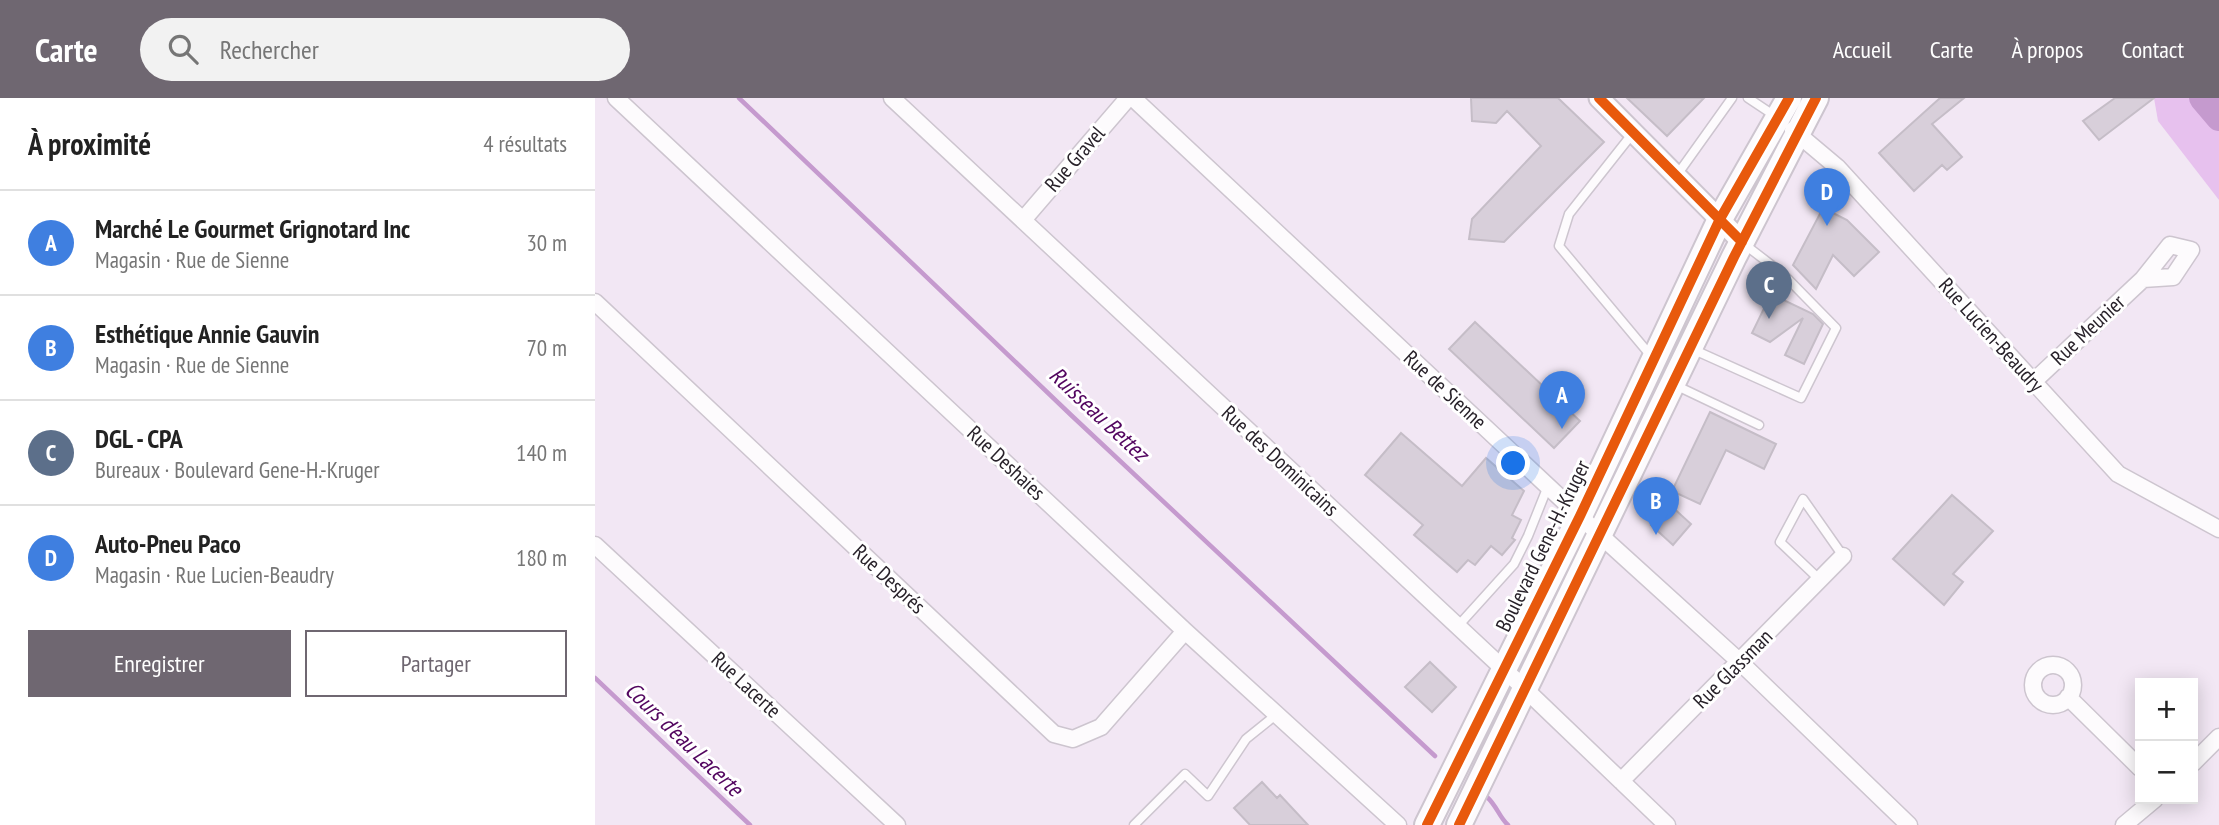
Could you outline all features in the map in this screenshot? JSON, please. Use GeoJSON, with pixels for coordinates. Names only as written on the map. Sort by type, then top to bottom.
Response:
{"type":"FeatureCollection","features":[{"type":"Feature","properties":{"kind":"main road"},"geometry":{"type":"LineString","coordinates":[[1459,825],[1672,384],[1816,98]]}},
{"type":"Feature","properties":{"kind":"main road","name":"Boulevard Gene-H.-Kruger"},"geometry":{"type":"LineString","coordinates":[[1427,825],[1580,516],[1720,219],[1784,108]]}},
{"type":"Feature","properties":{"kind":"street","name":"Rue Deshaies"},"geometry":{"type":"LineString","coordinates":[[616,98],[1185,631],[1398,825]]}},
{"type":"Feature","properties":{"kind":"street","name":"Rue des Dominicains"},"geometry":{"type":"LineString","coordinates":[[892,98],[1667,825]]}},
{"type":"Feature","properties":{"kind":"street","name":"Rue Gravel"},"geometry":{"type":"LineString","coordinates":[[1023,220],[1128,98]]}},
{"type":"Feature","properties":{"kind":"street","name":"Rue de Sienne"},"geometry":{"type":"LineString","coordinates":[[1133,98],[1600,535],[1740,662],[1909,825]]}},
{"type":"Feature","properties":{"kind":"street"},"geometry":{"type":"LineString","coordinates":[[1599,98],[1742,242]]}},
{"type":"Feature","properties":{"kind":"street","name":"Rue Lucien-Beaudry"},"geometry":{"type":"LineString","coordinates":[[1784,108],[1797,134],[1837,167],[2118,474],[2219,529]]}},
{"type":"Feature","properties":{"kind":"street","name":"Rue Meunier"},"geometry":{"type":"LineString","coordinates":[[2033,382],[2143,278]]}},
{"type":"Feature","properties":{"kind":"street","name":"Rue Després"},"geometry":{"type":"LineString","coordinates":[[595,302],[1054,734],[1073,738],[1101,727],[1185,631]]}},
{"type":"Feature","properties":{"kind":"street","name":"Rue Lacerte"},"geometry":{"type":"LineString","coordinates":[[595,545],[897,825]]}},
{"type":"Feature","properties":{"kind":"street","name":"Rue Glassman"},"geometry":{"type":"LineString","coordinates":[[1621,781],[1843,556]]}},
{"type":"Feature","properties":{"kind":"street"},"geometry":{"type":"LineString","coordinates":[[2068,697],[2135,763]]}},
{"type":"Feature","properties":{"kind":"street"},"geometry":{"type":"LineString","coordinates":[[2198,758],[2219,737]]}},
{"type":"Feature","properties":{"kind":"street"},"geometry":{"type":"LineString","coordinates":[[2124,825],[2149,804]]}},
{"type":"Feature","properties":{"kind":"lane"},"geometry":{"type":"LineString","coordinates":[[1677,176],[1732,98]]}},
{"type":"Feature","properties":{"kind":"lane"},"geometry":{"type":"LineString","coordinates":[[1748,98],[1784,108]]}},
{"type":"Feature","properties":{"kind":"lane"},"geometry":{"type":"LineString","coordinates":[[1633,133],[1569,214],[1559,246],[1654,359]]}},
{"type":"Feature","properties":{"kind":"lane"},"geometry":{"type":"LineString","coordinates":[[1690,348],[1801,398],[1825,351],[1836,328],[1783,274],[1742,242]]}},
{"type":"Feature","properties":{"kind":"lane"},"geometry":{"type":"LineString","coordinates":[[1672,384],[1759,425]]}},
{"type":"Feature","properties":{"kind":"lane"},"geometry":{"type":"LineString","coordinates":[[1457,627],[1514,564],[1548,486]]}},
{"type":"Feature","properties":{"kind":"lane"},"geometry":{"type":"LineString","coordinates":[[1820,580],[1780,542],[1803,499],[1843,556]]}},
{"type":"Feature","properties":{"kind":"lane"},"geometry":{"type":"LineString","coordinates":[[1139,823],[1185,774],[1208,796],[1246,739],[1277,714]]}},
{"type":"Feature","properties":{"kind":"shaded area"},"geometry":{"type":"Polygon","coordinates":[[[2154,98],[2219,98],[2219,200],[2158,121],[2154,98]]]}},
{"type":"Feature","properties":{"kind":"building"},"geometry":{"type":"Polygon","coordinates":[[[1471,98],[1558,98],[1604,142],[1504,242],[1469,239],[1472,219],[1541,146],[1507,111],[1496,123],[1472,121],[1471,98]]]}},
{"type":"Feature","properties":{"kind":"building"},"geometry":{"type":"Polygon","coordinates":[[[1627,98],[1704,98],[1667,136],[1627,98]]]}},
{"type":"Feature","properties":{"kind":"building"},"geometry":{"type":"Polygon","coordinates":[[[1940,98],[1964,98],[1932,124],[1962,157],[1947,170],[1942,165],[1914,191],[1879,153],[1940,98]]]}},
{"type":"Feature","properties":{"kind":"building"},"geometry":{"type":"Polygon","coordinates":[[[2115,98],[2154,98],[2099,140],[2083,121],[2115,98]]]}},
{"type":"Feature","properties":{"kind":"building"},"geometry":{"type":"Polygon","coordinates":[[[1823,208],[1847,220],[1879,252],[1854,276],[1833,255],[1816,289],[1793,265],[1823,208]]]}},
{"type":"Feature","properties":{"kind":"building"},"geometry":{"type":"Polygon","coordinates":[[[1771,294],[1813,314],[1823,324],[1804,364],[1785,355],[1803,318],[1770,342],[1752,333],[1771,294]]]}},
{"type":"Feature","properties":{"kind":"building"},"geometry":{"type":"Polygon","coordinates":[[[1475,322],[1580,421],[1554,448],[1449,349],[1475,322]]]}},
{"type":"Feature","properties":{"kind":"building"},"geometry":{"type":"Polygon","coordinates":[[[1710,412],[1776,444],[1764,469],[1726,450],[1700,504],[1672,491],[1710,412]]]}},
{"type":"Feature","properties":{"kind":"building"},"geometry":{"type":"Polygon","coordinates":[[[1401,433],[1462,486],[1486,458],[1524,491],[1512,515],[1521,520],[1512,538],[1515,540],[1502,555],[1491,546],[1475,565],[1468,560],[1457,572],[1414,535],[1423,525],[1365,475],[1401,433]]]}},
{"type":"Feature","properties":{"kind":"building"},"geometry":{"type":"Polygon","coordinates":[[[1952,495],[1993,531],[1953,574],[1963,582],[1944,605],[1893,559],[1952,495]]]}},
{"type":"Feature","properties":{"kind":"building"},"geometry":{"type":"Polygon","coordinates":[[[1670,505],[1691,524],[1673,545],[1651,525],[1670,505]]]}},
{"type":"Feature","properties":{"kind":"building"},"geometry":{"type":"Polygon","coordinates":[[[1430,662],[1456,687],[1432,712],[1405,687],[1430,662]]]}},
{"type":"Feature","properties":{"kind":"building"},"geometry":{"type":"Polygon","coordinates":[[[1262,782],[1277,798],[1280,795],[1308,825],[1250,825],[1234,808],[1262,782]]]}},
{"type":"Feature","properties":{"kind":"waterway","name":"Ruisseau Bettez"},"geometry":{"type":"LineString","coordinates":[[739,98],[1071,415],[1435,756]]}},
{"type":"Feature","properties":{"kind":"waterway"},"geometry":{"type":"LineString","coordinates":[[2202,98],[2219,118]]}},
{"type":"Feature","properties":{"kind":"waterway","name":"Cours d'eau Lacerte"},"geometry":{"type":"LineString","coordinates":[[595,678],[750,825]]}},
{"type":"Feature","properties":{"kind":"waterway","name":"Ruisseau Bettez"},"geometry":{"type":"LineString","coordinates":[[1487,797],[1508,825]]}},
{"type":"Feature","properties":{"kind":"cycle path"},"geometry":{"type":"LineString","coordinates":[[1599,98],[1742,242]]}},
{"type":"Feature","properties":{"kind":"cycle path"},"geometry":{"type":"LineString","coordinates":[[1427,825],[1580,516],[1720,219],[1789,98]]}},
{"type":"Feature","properties":{"kind":"cycle path"},"geometry":{"type":"LineString","coordinates":[[1459,825],[1734,257],[1816,98]]}},
{"type":"Feature","properties":{"kind":"place","name":"Auto-Pneu Paco"},"geometry":{"type":"Point","coordinates":[1827,226]}},
{"type":"Feature","properties":{"kind":"place","name":"DGL - CPA"},"geometry":{"type":"Point","coordinates":[1769,319]}},
{"type":"Feature","properties":{"kind":"place","name":"Marché Le Gourmet Grignotard Inc"},"geometry":{"type":"Point","coordinates":[1562,429]}},
{"type":"Feature","properties":{"kind":"place","name":"Esthétique Annie Gauvin"},"geometry":{"type":"Point","coordinates":[1656,535]}}]}
